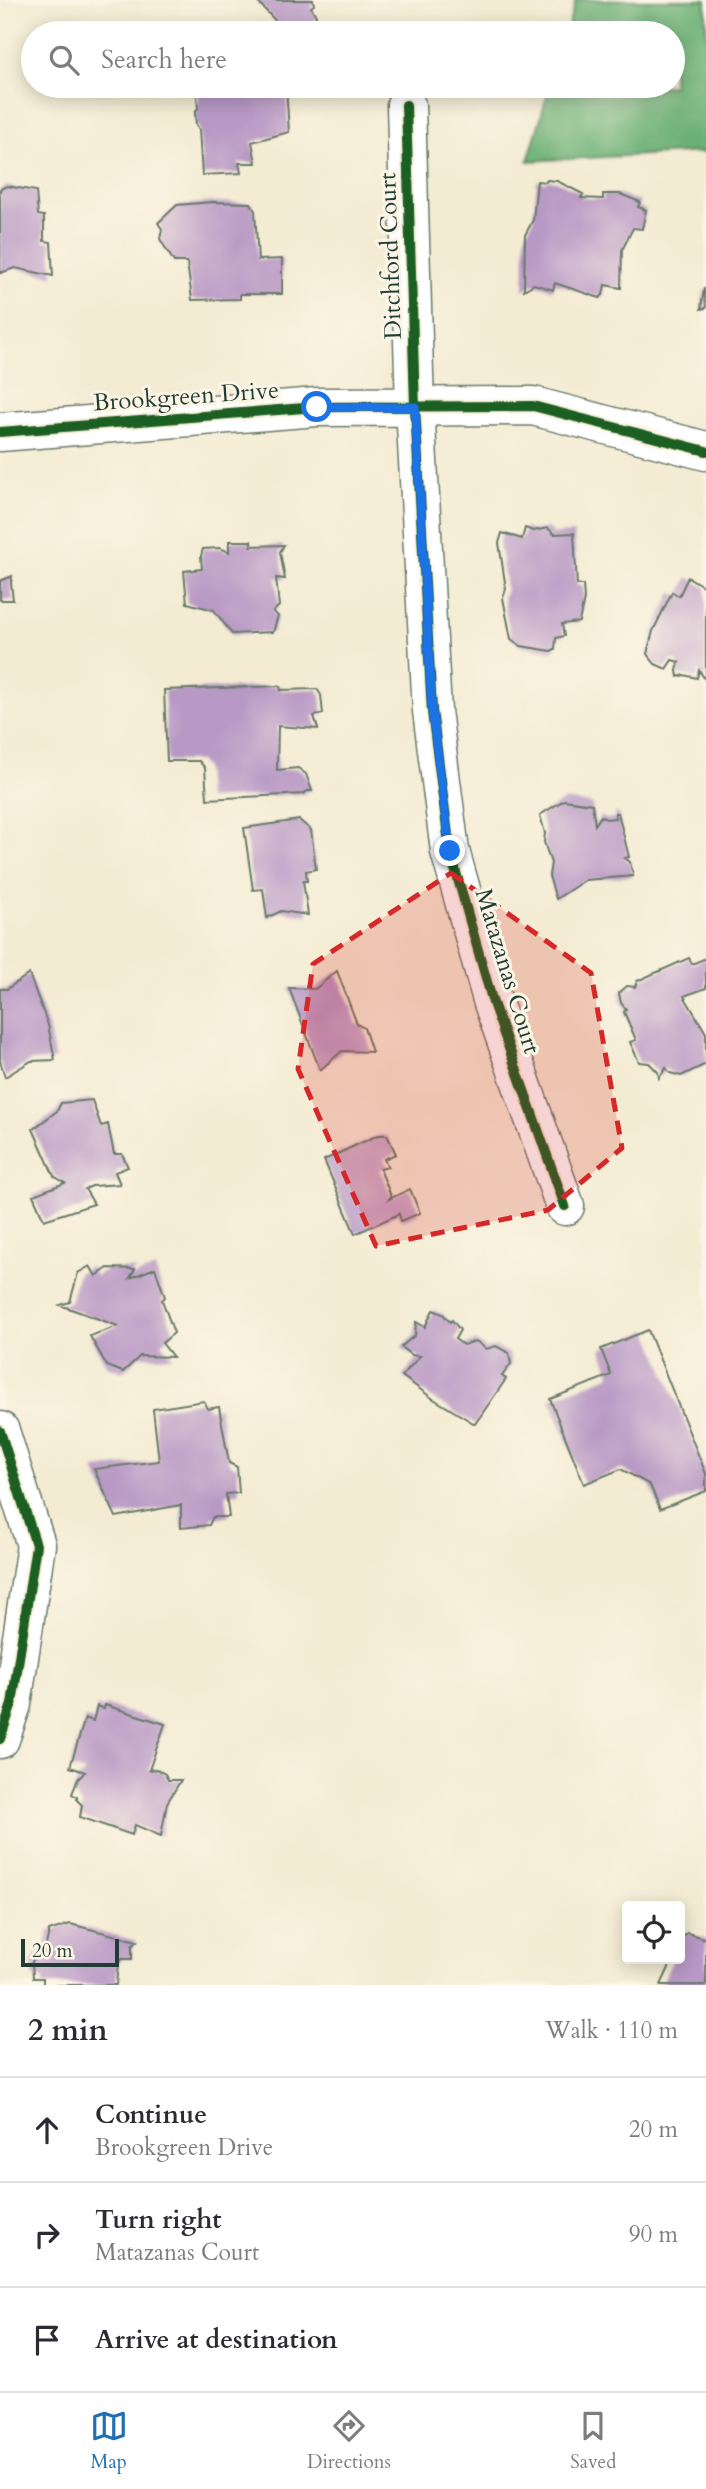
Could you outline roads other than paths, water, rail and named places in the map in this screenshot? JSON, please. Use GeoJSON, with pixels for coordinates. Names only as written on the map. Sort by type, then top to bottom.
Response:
{"type":"FeatureCollection","features":[{"type":"Feature","properties":{"kind":"street","name":"Ditchford Court"},"geometry":{"type":"LineString","coordinates":[[406,105],[415,407]]}},
{"type":"Feature","properties":{"kind":"street","name":"Brookgreen Drive"},"geometry":{"type":"LineString","coordinates":[[0,432],[317,407],[533,406],[706,451]]}},
{"type":"Feature","properties":{"kind":"street","name":"Matazanas Court"},"geometry":{"type":"LineString","coordinates":[[415,407],[432,711],[450,851],[494,1003],[565,1206]]}},
{"type":"Feature","properties":{"kind":"street"},"geometry":{"type":"LineString","coordinates":[[0,1431],[36,1545],[12,1704],[0,1739]]}}]}
